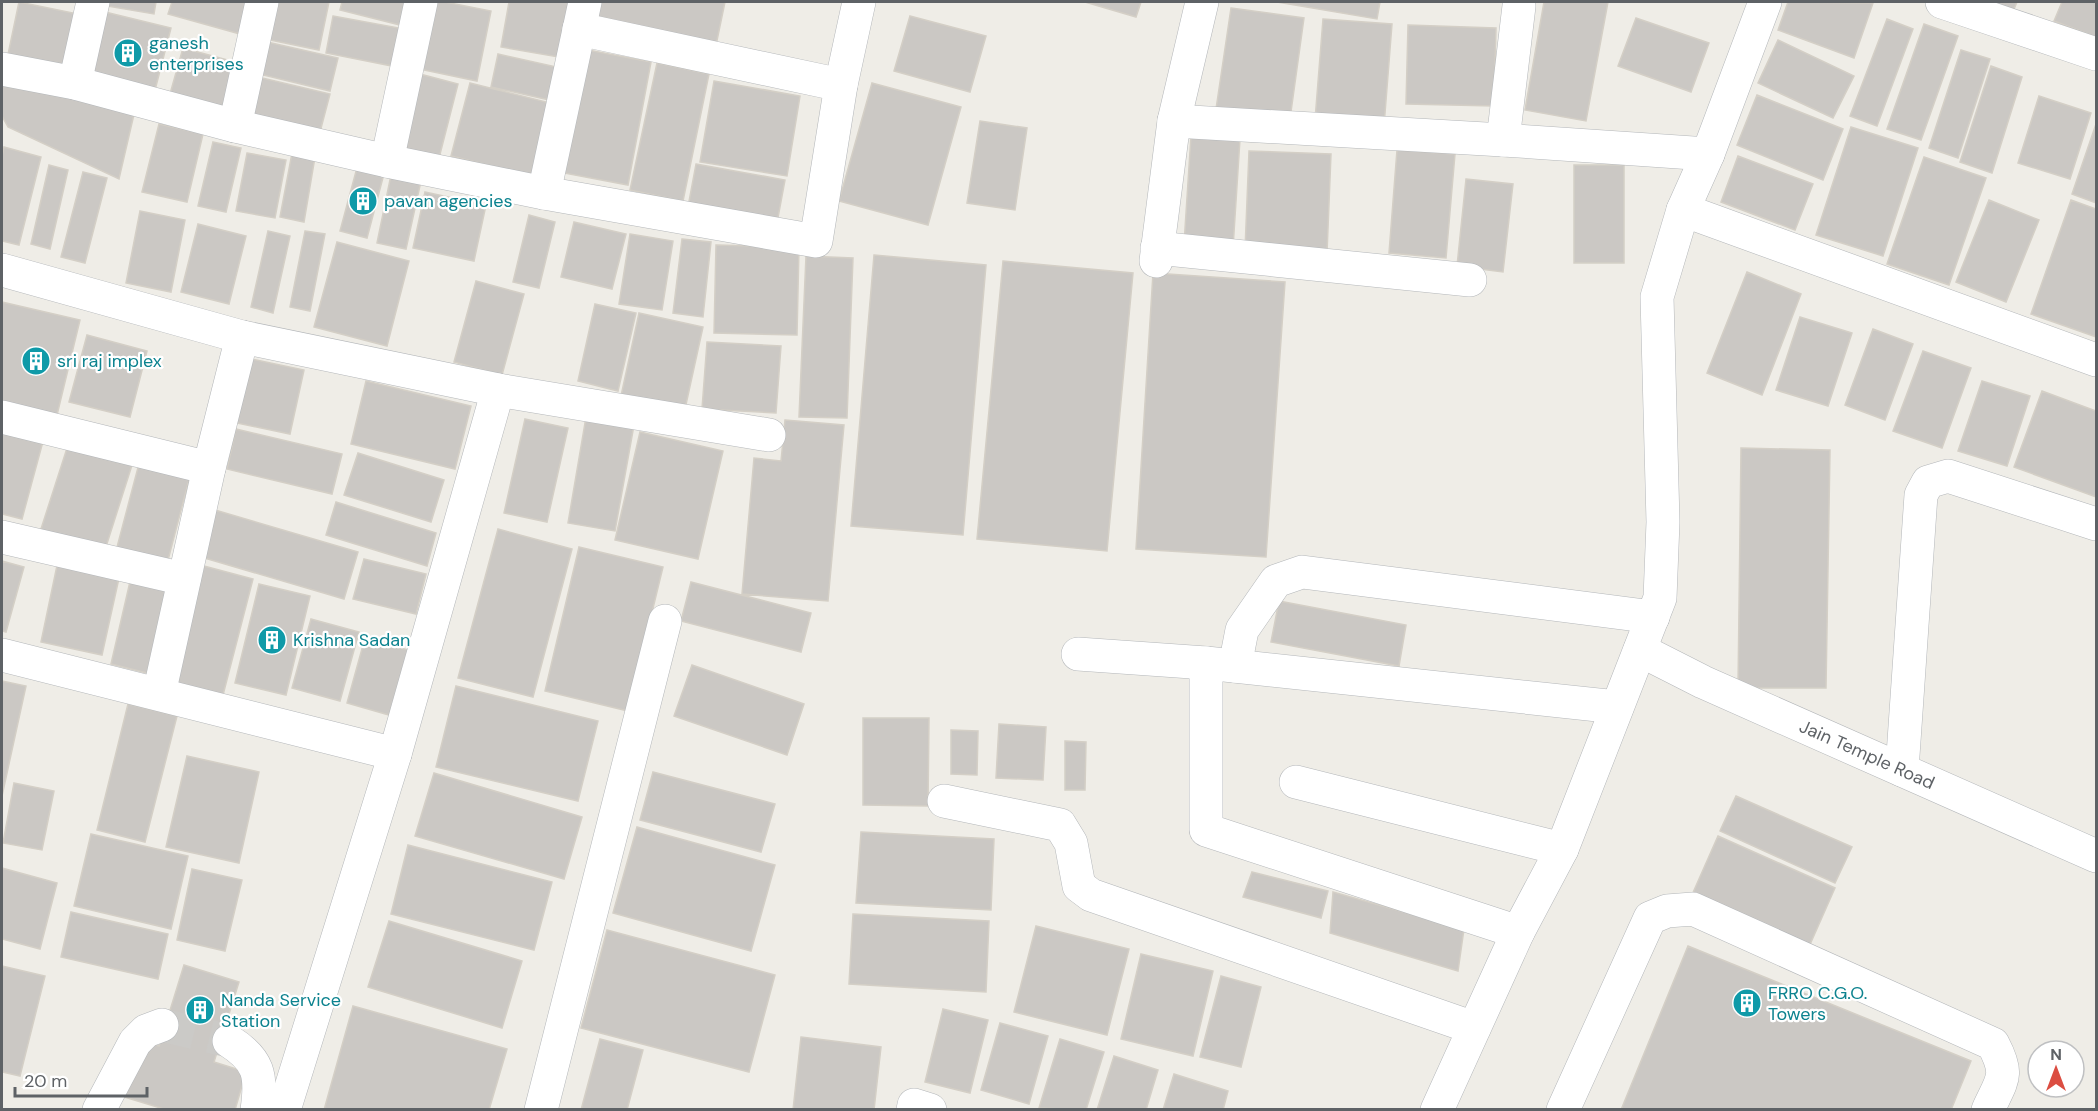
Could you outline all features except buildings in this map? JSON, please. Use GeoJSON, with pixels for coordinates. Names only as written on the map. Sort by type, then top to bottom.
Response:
{"type":"FeatureCollection","features":[{"type":"Feature","properties":{"kind":"street"},"geometry":{"type":"LineString","coordinates":[[75,83],[93,2]]}},
{"type":"Feature","properties":{"kind":"street"},"geometry":{"type":"LineString","coordinates":[[235,126],[262,2]]}},
{"type":"Feature","properties":{"kind":"street"},"geometry":{"type":"LineString","coordinates":[[387,161],[421,2]]}},
{"type":"Feature","properties":{"kind":"street"},"geometry":{"type":"LineString","coordinates":[[2,69],[75,83],[235,126],[387,161],[544,193],[816,241],[841,86],[859,2]]}},
{"type":"Feature","properties":{"kind":"street"},"geometry":{"type":"LineString","coordinates":[[1202,2],[1174,121],[1157,255],[1470,280]]}},
{"type":"Feature","properties":{"kind":"street"},"geometry":{"type":"LineString","coordinates":[[1437,1110],[1518,932],[1562,849],[1660,598],[1663,522],[1658,297],[1683,210],[1708,154],[1765,2]]}},
{"type":"Feature","properties":{"kind":"street"},"geometry":{"type":"LineString","coordinates":[[1942,2],[2097,54]]}},
{"type":"Feature","properties":{"kind":"street"},"geometry":{"type":"LineString","coordinates":[[1503,140],[1519,6]]}},
{"type":"Feature","properties":{"kind":"street"},"geometry":{"type":"LineString","coordinates":[[544,193],[582,15],[841,86]]}},
{"type":"Feature","properties":{"kind":"street"},"geometry":{"type":"LineString","coordinates":[[1174,121],[1708,154]]}},
{"type":"Feature","properties":{"kind":"street"},"geometry":{"type":"LineString","coordinates":[[1683,210],[2097,360]]}},
{"type":"Feature","properties":{"kind":"street"},"geometry":{"type":"LineString","coordinates":[[2,270],[242,337],[498,390],[769,435]]}},
{"type":"Feature","properties":{"kind":"street"},"geometry":{"type":"LineString","coordinates":[[159,694],[209,468],[242,337]]}},
{"type":"Feature","properties":{"kind":"street"},"geometry":{"type":"LineString","coordinates":[[284,1110],[395,754],[498,390]]}},
{"type":"Feature","properties":{"kind":"street"},"geometry":{"type":"LineString","coordinates":[[2,417],[209,468]]}},
{"type":"Feature","properties":{"kind":"street"},"geometry":{"type":"LineString","coordinates":[[1902,770],[1921,495],[1928,482],[1948,476],[2097,524]]}},
{"type":"Feature","properties":{"kind":"street"},"geometry":{"type":"LineString","coordinates":[[2,537],[184,579]]}},
{"type":"Feature","properties":{"kind":"street"},"geometry":{"type":"LineString","coordinates":[[1518,932],[1206,830],[1220,665],[1276,581],[1302,572],[1653,617]]}},
{"type":"Feature","properties":{"kind":"street"},"geometry":{"type":"LineString","coordinates":[[541,1110],[665,621]]}},
{"type":"Feature","properties":{"kind":"street","name":"Jain Temple Road"},"geometry":{"type":"LineString","coordinates":[[1640,650],[1703,682],[2097,856]]}},
{"type":"Feature","properties":{"kind":"street"},"geometry":{"type":"LineString","coordinates":[[1078,654],[1220,665],[1617,708]]}},
{"type":"Feature","properties":{"kind":"street"},"geometry":{"type":"LineString","coordinates":[[2,655],[395,754]]}},
{"type":"Feature","properties":{"kind":"street"},"geometry":{"type":"LineString","coordinates":[[1296,782],[1562,849]]}},
{"type":"Feature","properties":{"kind":"street"},"geometry":{"type":"LineString","coordinates":[[944,801],[1060,825],[1071,843],[1079,886],[1090,895],[1474,1028]]}},
{"type":"Feature","properties":{"kind":"street"},"geometry":{"type":"LineString","coordinates":[[1563,1110],[1650,918],[1667,911],[1693,909],[1993,1044],[2001,1058],[2004,1073],[1988,1110]]}},
{"type":"Feature","properties":{"kind":"street"},"geometry":{"type":"LineString","coordinates":[[99,1110],[135,1042],[146,1031],[162,1025]]}},
{"type":"Feature","properties":{"kind":"street"},"geometry":{"type":"LineString","coordinates":[[229,1041],[244,1050],[256,1065],[260,1079],[257,1110]]}},
{"type":"Feature","properties":{"kind":"street"},"geometry":{"type":"LineString","coordinates":[[913,1110],[914,1105],[930,1110]]}},
{"type":"Feature","properties":{"kind":"tunnel"},"geometry":{"type":"LineString","coordinates":[[162,1025],[229,1041]]}},
{"type":"Feature","properties":{"kind":"place","name":"ganesh enterprises"},"geometry":{"type":"Point","coordinates":[128,53]}},
{"type":"Feature","properties":{"kind":"place","name":"pavan agencies"},"geometry":{"type":"Point","coordinates":[363,201]}},
{"type":"Feature","properties":{"kind":"place","name":"sri raj implex"},"geometry":{"type":"Point","coordinates":[36,361]}},
{"type":"Feature","properties":{"kind":"place","name":"Krishna Sadan"},"geometry":{"type":"Point","coordinates":[272,640]}},
{"type":"Feature","properties":{"kind":"place","name":"FRRO C.G.O. Towers"},"geometry":{"type":"Point","coordinates":[1747,1003]}},
{"type":"Feature","properties":{"kind":"place","name":"Nanda Service Station"},"geometry":{"type":"Point","coordinates":[200,1010]}}]}
